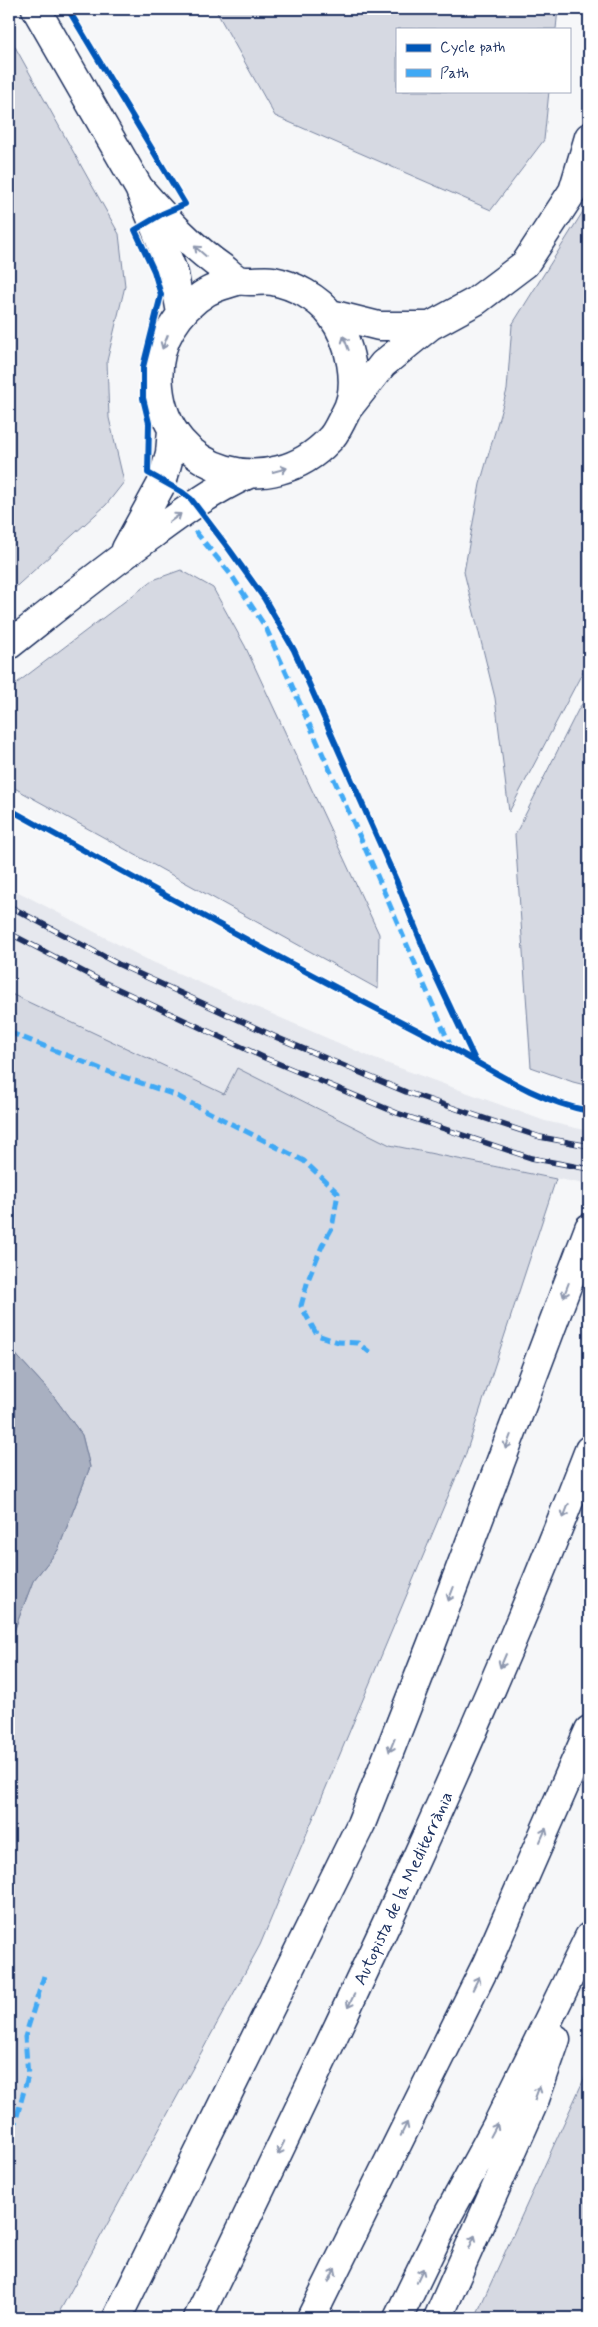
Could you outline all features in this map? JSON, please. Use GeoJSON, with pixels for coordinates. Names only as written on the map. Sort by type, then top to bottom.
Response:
{"type":"FeatureCollection","features":[{"type":"Feature","properties":{"kind":"main road"},"geometry":{"type":"LineString","coordinates":[[36,9],[139,188],[174,274],[181,313]]}},
{"type":"Feature","properties":{"kind":"main road"},"geometry":{"type":"LineString","coordinates":[[347,410],[353,377],[348,343],[330,314],[305,292],[273,281],[239,280],[207,292],[181,313],[163,342],[157,372],[160,402],[172,430],[193,453],[219,468],[249,474],[280,472],[307,460],[330,439],[347,410],[383,364],[430,326],[476,301],[525,264],[574,191],[589,137]]}},
{"type":"Feature","properties":{"kind":"main road"},"geometry":{"type":"LineString","coordinates":[[139,188],[181,235],[209,259],[239,280]]}},
{"type":"Feature","properties":{"kind":"main road"},"geometry":{"type":"LineString","coordinates":[[330,314],[379,326],[430,326]]}},
{"type":"Feature","properties":{"kind":"main road"},"geometry":{"type":"LineString","coordinates":[[122,556],[162,483],[170,453],[172,430]]}},
{"type":"Feature","properties":{"kind":"main road"},"geometry":{"type":"LineString","coordinates":[[9,645],[122,556],[204,497],[249,474]]}},
{"type":"Feature","properties":{"kind":"main road"},"geometry":{"type":"LineString","coordinates":[[117,2318],[361,1824],[432,1643],[589,1228]]}},
{"type":"Feature","properties":{"kind":"main road","name":"Autopista de la Mediterrània"},"geometry":{"type":"LineString","coordinates":[[198,2318],[362,1978],[446,1795],[553,1545],[589,1450]]}},
{"type":"Feature","properties":{"kind":"main road"},"geometry":{"type":"LineString","coordinates":[[311,2318],[486,1965],[589,1730]]}},
{"type":"Feature","properties":{"kind":"main road"},"geometry":{"type":"LineString","coordinates":[[398,2318],[449,2213],[497,2125],[589,1937]]}},
{"type":"Feature","properties":{"kind":"main road"},"geometry":{"type":"LineString","coordinates":[[438,2318],[534,2102],[589,1945]]}},
{"type":"Feature","properties":{"kind":"shaded area"},"geometry":{"type":"Polygon","coordinates":[[[215,9],[558,9],[556,28],[396,28],[396,92],[549,92],[544,140],[491,210],[275,116],[215,9]]]}},
{"type":"Feature","properties":{"kind":"shaded area"},"geometry":{"type":"Polygon","coordinates":[[[9,36],[119,234],[125,286],[107,361],[109,418],[124,482],[106,505],[9,593],[9,36]]]}},
{"type":"Feature","properties":{"kind":"shaded area"},"geometry":{"type":"Polygon","coordinates":[[[589,202],[589,660],[509,812],[495,698],[464,572],[480,484],[507,390],[512,325],[589,202]]]}},
{"type":"Feature","properties":{"kind":"shaded area"},"geometry":{"type":"Polygon","coordinates":[[[181,570],[213,588],[245,646],[379,934],[378,989],[9,785],[9,689],[153,580],[181,570]]]}},
{"type":"Feature","properties":{"kind":"shaded area"},"geometry":{"type":"Polygon","coordinates":[[[589,695],[589,1086],[531,1067],[515,835],[579,708],[589,695]]]}},
{"type":"Feature","properties":{"kind":"shaded area"},"geometry":{"type":"Polygon","coordinates":[[[9,887],[148,960],[375,1059],[545,1121],[589,1131],[589,1185],[390,1145],[237,1069],[224,1094],[9,993],[9,887]]]}},
{"type":"Feature","properties":{"kind":"shaded area"},"geometry":{"type":"Polygon","coordinates":[[[9,993],[224,1094],[237,1068],[390,1145],[556,1179],[465,1456],[260,1945],[56,2318],[9,2318],[9,1644],[33,1581],[58,1550],[90,1467],[82,1435],[51,1393],[9,1347],[9,993]]]}},
{"type":"Feature","properties":{"kind":"shaded area"},"geometry":{"type":"Polygon","coordinates":[[[589,2068],[589,2318],[475,2318],[480,2307],[589,2068]]]}},
{"type":"Feature","properties":{"kind":"water"},"geometry":{"type":"Polygon","coordinates":[[[9,1347],[51,1393],[82,1435],[90,1467],[58,1550],[33,1581],[9,1644],[9,1347]]]}},
{"type":"Feature","properties":{"kind":"railway"},"geometry":{"type":"LineString","coordinates":[[9,906],[118,964],[278,1038],[406,1092],[540,1137],[589,1146]]}},
{"type":"Feature","properties":{"kind":"railway"},"geometry":{"type":"LineString","coordinates":[[9,933],[101,981],[265,1058],[397,1113],[531,1158],[589,1169]]}},
{"type":"Feature","properties":{"kind":"marked path"},"geometry":{"type":"LineString","coordinates":[[195,531],[232,576],[266,628],[373,866],[451,1047]]}},
{"type":"Feature","properties":{"kind":"marked path"},"geometry":{"type":"LineString","coordinates":[[9,1032],[101,1069],[175,1095],[304,1161],[338,1193],[332,1228],[322,1246],[308,1280],[301,1306],[317,1335],[338,1342],[358,1343],[373,1355]]}},
{"type":"Feature","properties":{"kind":"marked path"},"geometry":{"type":"LineString","coordinates":[[9,2145],[28,2076],[25,2037],[44,1976]]}},
{"type":"Feature","properties":{"kind":"cycle path"},"geometry":{"type":"LineString","coordinates":[[68,9],[185,204],[162,214],[135,230],[154,271],[161,295],[143,367],[143,398],[149,423],[148,473],[191,499],[264,598],[294,650],[396,880],[430,964],[476,1062]]}},
{"type":"Feature","properties":{"kind":"cycle path"},"geometry":{"type":"LineString","coordinates":[[9,809],[323,981],[507,1079],[547,1098],[589,1111]]}}]}
